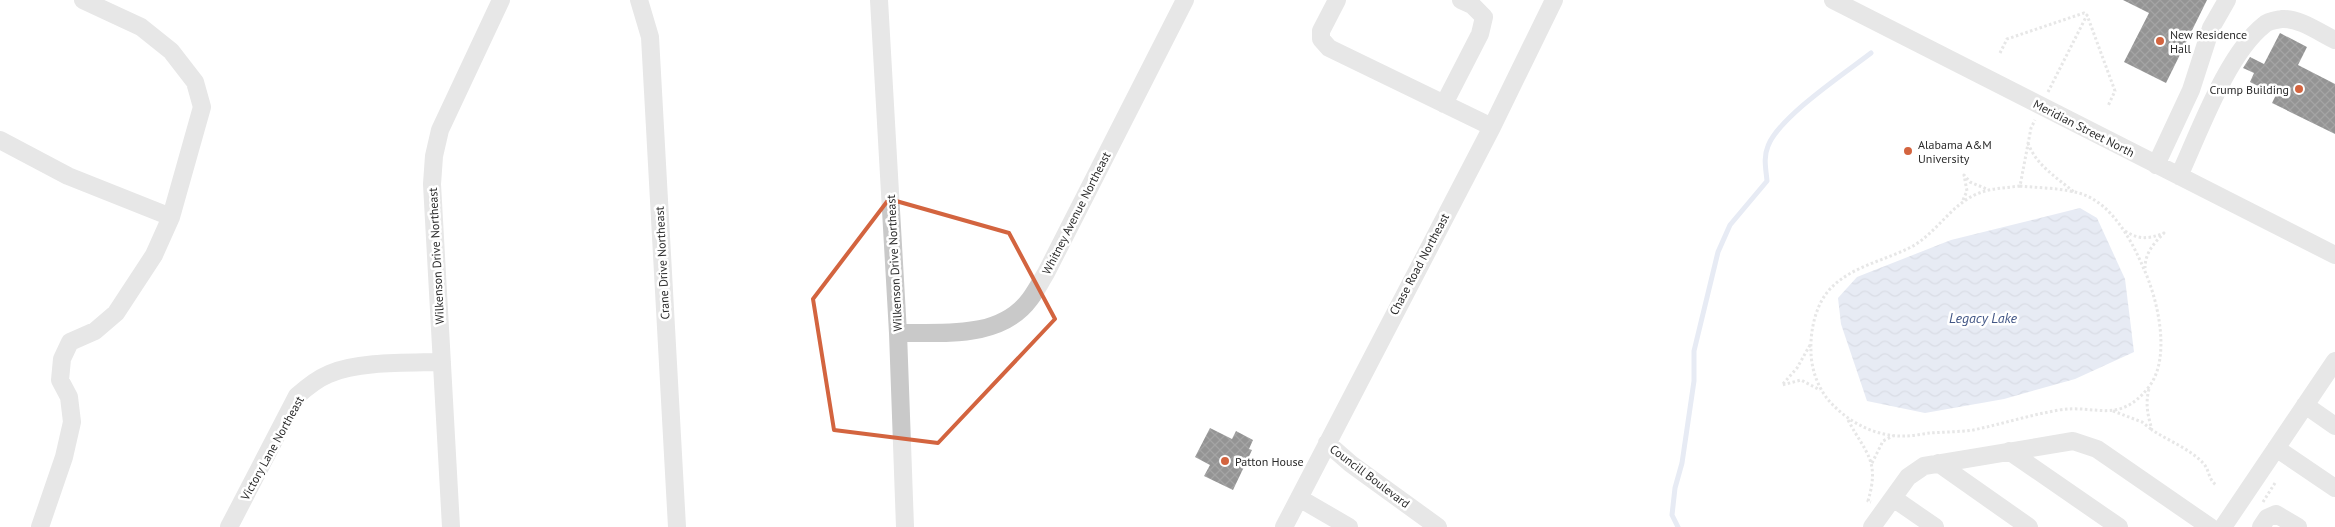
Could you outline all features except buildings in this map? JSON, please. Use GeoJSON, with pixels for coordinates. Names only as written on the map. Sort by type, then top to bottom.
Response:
{"type":"FeatureCollection","features":[{"type":"Feature","properties":{"kind":"street"},"geometry":{"type":"LineString","coordinates":[[40,527],[64,457],[72,422],[69,397],[60,380],[62,359],[70,342],[95,331],[116,313],[154,255],[171,217],[202,107],[195,82],[172,51],[141,27],[84,0]]}},
{"type":"Feature","properties":{"kind":"street","name":"Wilkenson Drive Northeast"},"geometry":{"type":"LineString","coordinates":[[451,527],[432,184],[434,156],[440,130],[501,0]]}},
{"type":"Feature","properties":{"kind":"street","name":"Crane Drive Northeast"},"geometry":{"type":"LineString","coordinates":[[639,0],[650,36],[677,527]]}},
{"type":"Feature","properties":{"kind":"street","name":"Wilkenson Drive Northeast"},"geometry":{"type":"LineString","coordinates":[[879,0],[898,333],[905,527]]}},
{"type":"Feature","properties":{"kind":"street","name":"Whitney Avenue Northeast"},"geometry":{"type":"LineString","coordinates":[[898,333],[956,332],[986,329],[1009,319],[1030,300],[1185,0]]}},
{"type":"Feature","properties":{"kind":"street"},"geometry":{"type":"LineString","coordinates":[[1337,0],[1321,31],[1321,39],[1329,48],[1492,127]]}},
{"type":"Feature","properties":{"kind":"street"},"geometry":{"type":"LineString","coordinates":[[1444,104],[1480,34],[1484,17],[1472,5],[1461,0]]}},
{"type":"Feature","properties":{"kind":"street","name":"Chase Road Northeast"},"geometry":{"type":"LineString","coordinates":[[1284,527],[1492,127],[1554,0]]}},
{"type":"Feature","properties":{"kind":"street","name":"Meridian Street North"},"geometry":{"type":"LineString","coordinates":[[1833,0],[2335,255]]}},
{"type":"Feature","properties":{"kind":"street"},"geometry":{"type":"LineString","coordinates":[[2156,164],[2191,90],[2210,28],[2227,0]]}},
{"type":"Feature","properties":{"kind":"street"},"geometry":{"type":"LineString","coordinates":[[2179,176],[2220,89],[2237,58],[2255,33],[2266,23],[2283,19],[2301,23],[2335,40]]}},
{"type":"Feature","properties":{"kind":"street"},"geometry":{"type":"LineString","coordinates":[[0,140],[68,176],[171,217]]}},
{"type":"Feature","properties":{"kind":"street","name":"Victory Lane Northeast"},"geometry":{"type":"LineString","coordinates":[[229,527],[297,396],[310,385],[330,373],[353,368],[442,362]]}},
{"type":"Feature","properties":{"kind":"street"},"geometry":{"type":"LineString","coordinates":[[2223,527],[2335,362]]}},
{"type":"Feature","properties":{"kind":"street"},"geometry":{"type":"LineString","coordinates":[[2305,405],[2335,426]]}},
{"type":"Feature","properties":{"kind":"street"},"geometry":{"type":"LineString","coordinates":[[1872,527],[1908,477],[1924,466],[2067,442],[2082,443],[2097,449],[2210,527]]}},
{"type":"Feature","properties":{"kind":"street","name":"Councill Boulevard"},"geometry":{"type":"LineString","coordinates":[[1327,443],[1351,464],[1438,527]]}},
{"type":"Feature","properties":{"kind":"street"},"geometry":{"type":"LineString","coordinates":[[2276,448],[2335,488]]}},
{"type":"Feature","properties":{"kind":"street"},"geometry":{"type":"LineString","coordinates":[[2009,451],[2119,527]]}},
{"type":"Feature","properties":{"kind":"street"},"geometry":{"type":"LineString","coordinates":[[1938,464],[2029,527]]}},
{"type":"Feature","properties":{"kind":"street"},"geometry":{"type":"LineString","coordinates":[[1299,498],[1349,527]]}},
{"type":"Feature","properties":{"kind":"street"},"geometry":{"type":"LineString","coordinates":[[1888,504],[1935,527]]}},
{"type":"Feature","properties":{"kind":"street"},"geometry":{"type":"LineString","coordinates":[[2261,527],[2267,518],[2276,514],[2298,527]]}},
{"type":"Feature","properties":{"kind":"path"},"geometry":{"type":"LineString","coordinates":[[2000,53],[2007,39],[2084,14],[2087,15]]}},
{"type":"Feature","properties":{"kind":"path"},"geometry":{"type":"LineString","coordinates":[[2020,186],[2031,128],[2087,15]]}},
{"type":"Feature","properties":{"kind":"path"},"geometry":{"type":"LineString","coordinates":[[2087,15],[2115,91],[2108,106]]}},
{"type":"Feature","properties":{"kind":"path"},"geometry":{"type":"LineString","coordinates":[[2028,142],[2033,155],[2043,167],[2076,193]]}},
{"type":"Feature","properties":{"kind":"path"},"geometry":{"type":"LineString","coordinates":[[1896,436],[1865,429],[1848,419],[1828,400],[1823,392],[1813,367],[1810,350],[1818,306],[1829,289],[1855,272],[1913,245],[1941,224],[1963,201],[1967,191],[1964,175],[1970,182],[1990,190]]}},
{"type":"Feature","properties":{"kind":"path"},"geometry":{"type":"LineString","coordinates":[[1963,201],[1990,190],[2020,186],[2084,195],[2108,212],[2122,229],[2145,271],[2156,310],[2163,346],[2160,363],[2147,398],[2147,415],[2152,430]]}},
{"type":"Feature","properties":{"kind":"path"},"geometry":{"type":"LineString","coordinates":[[2122,229],[2142,239],[2152,238],[2164,233],[2154,243],[2147,255],[2145,271]]}},
{"type":"Feature","properties":{"kind":"path"},"geometry":{"type":"LineString","coordinates":[[1812,340],[1802,361],[1782,385],[1801,380],[1816,386],[1823,392]]}},
{"type":"Feature","properties":{"kind":"path"},"geometry":{"type":"LineString","coordinates":[[1872,466],[1873,458],[1883,441],[1896,436],[1970,430],[2060,410],[2113,411],[2123,409],[2150,386]]}},
{"type":"Feature","properties":{"kind":"path"},"geometry":{"type":"LineString","coordinates":[[2113,411],[2142,422],[2196,456],[2206,465],[2210,481],[2217,486]]}},
{"type":"Feature","properties":{"kind":"path"},"geometry":{"type":"LineString","coordinates":[[1848,419],[1872,466],[1874,474],[1868,501],[1888,504]]}},
{"type":"Feature","properties":{"kind":"highlighted area"},"geometry":{"type":"Polygon","coordinates":[[[889,199],[1009,233],[1055,319],[938,443],[834,430],[813,299],[889,199]]]}},
{"type":"Feature","properties":{"kind":"water","name":"Legacy Lake"},"geometry":{"type":"Polygon","coordinates":[[[2080,208],[2097,218],[2125,279],[2134,352],[2075,379],[2004,399],[1925,413],[1867,401],[1841,324],[1838,298],[1857,277],[1951,240],[2080,208]]]}},
{"type":"Feature","properties":{"kind":"waterway"},"geometry":{"type":"LineString","coordinates":[[1678,527],[1672,515],[1694,381],[1694,351],[1718,252],[1730,225],[1767,181],[1766,155],[1768,146],[1775,134],[1785,122],[1814,96],[1871,53]]}},
{"type":"Feature","properties":{"kind":"place","name":"New Residence Hall"},"geometry":{"type":"Point","coordinates":[2160,41]}},
{"type":"Feature","properties":{"kind":"place","name":"Crump Building"},"geometry":{"type":"Point","coordinates":[2299,89]}},
{"type":"Feature","properties":{"kind":"place","name":"Alabama A&M University"},"geometry":{"type":"Point","coordinates":[1908,151]}},
{"type":"Feature","properties":{"kind":"place","name":"Patton House"},"geometry":{"type":"Point","coordinates":[1225,461]}}]}
